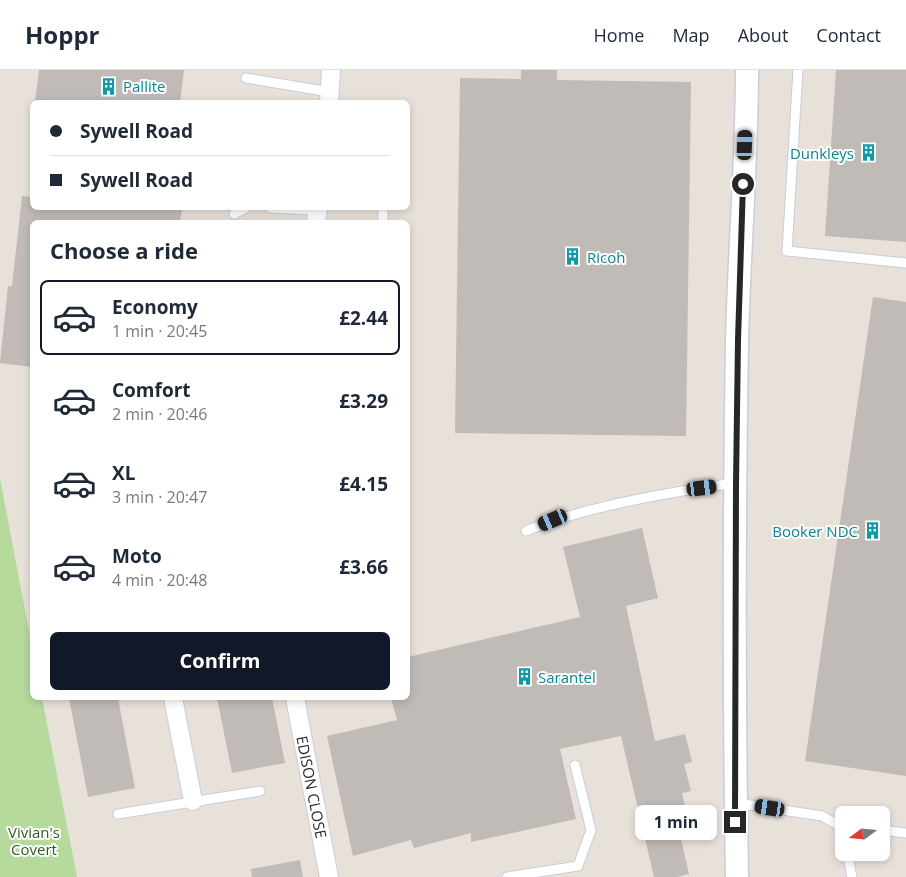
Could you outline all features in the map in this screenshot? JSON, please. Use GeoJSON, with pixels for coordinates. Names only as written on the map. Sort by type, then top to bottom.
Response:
{"type":"FeatureCollection","features":[{"type":"Feature","properties":{"kind":"street"},"geometry":{"type":"LineString","coordinates":[[329,97],[331,70]]}},
{"type":"Feature","properties":{"kind":"street"},"geometry":{"type":"LineString","coordinates":[[737,877],[735,802],[736,483],[738,340],[747,70]]}},
{"type":"Feature","properties":{"kind":"street"},"geometry":{"type":"LineString","coordinates":[[172,700],[193,801]]}},
{"type":"Feature","properties":{"kind":"street","name":"EDISON CLOSE"},"geometry":{"type":"LineString","coordinates":[[296,700],[329,877]]}},
{"type":"Feature","properties":{"kind":"lane"},"geometry":{"type":"LineString","coordinates":[[798,70],[787,251],[906,263]]}},
{"type":"Feature","properties":{"kind":"lane"},"geometry":{"type":"LineString","coordinates":[[246,78],[329,97]]}},
{"type":"Feature","properties":{"kind":"lane"},"geometry":{"type":"LineString","coordinates":[[234,214],[242,210]]}},
{"type":"Feature","properties":{"kind":"lane"},"geometry":{"type":"LineString","coordinates":[[289,210],[317,213]]}},
{"type":"Feature","properties":{"kind":"lane"},"geometry":{"type":"LineString","coordinates":[[526,531],[553,520],[572,515],[702,488],[736,483]]}},
{"type":"Feature","properties":{"kind":"lane"},"geometry":{"type":"LineString","coordinates":[[507,877],[578,866],[591,830],[575,765]]}},
{"type":"Feature","properties":{"kind":"lane"},"geometry":{"type":"LineString","coordinates":[[118,814],[260,791]]}},
{"type":"Feature","properties":{"kind":"lane"},"geometry":{"type":"LineString","coordinates":[[735,802],[822,816],[835,822]]}},
{"type":"Feature","properties":{"kind":"lane"},"geometry":{"type":"LineString","coordinates":[[890,831],[906,833]]}},
{"type":"Feature","properties":{"kind":"lane"},"geometry":{"type":"LineString","coordinates":[[849,861],[852,877]]}},
{"type":"Feature","properties":{"kind":"green space","name":"Vivian's Covert"},"geometry":{"type":"Polygon","coordinates":[[[0,478],[30,636],[30,700],[42,700],[77,877],[0,877],[0,478]]]}},
{"type":"Feature","properties":{"kind":"building","name":"Pallite"},"geometry":{"type":"Polygon","coordinates":[[[39,70],[184,70],[180,100],[35,100],[39,70]]]}},
{"type":"Feature","properties":{"kind":"building","name":"Ricoh"},"geometry":{"type":"Polygon","coordinates":[[[521,70],[557,70],[557,80],[691,82],[686,436],[455,433],[460,78],[521,79],[521,70]]]}},
{"type":"Feature","properties":{"kind":"building","name":"Dunkleys"},"geometry":{"type":"Polygon","coordinates":[[[836,70],[906,70],[906,242],[825,236],[836,70]]]}},
{"type":"Feature","properties":{"kind":"building"},"geometry":{"type":"Polygon","coordinates":[[[22,196],[30,197],[30,210],[182,210],[180,220],[30,220],[30,367],[0,363],[8,286],[12,286],[22,196]]]}},
{"type":"Feature","properties":{"kind":"building","name":"Booker NDC"},"geometry":{"type":"Polygon","coordinates":[[[873,297],[906,302],[906,776],[805,761],[873,297]]]}},
{"type":"Feature","properties":{"kind":"building","name":"Sarantel"},"geometry":{"type":"Polygon","coordinates":[[[642,528],[658,598],[626,606],[655,741],[685,734],[692,762],[684,764],[691,791],[682,793],[689,824],[678,826],[689,874],[677,877],[654,877],[621,736],[560,749],[576,819],[471,842],[471,833],[414,848],[411,840],[353,856],[327,736],[397,720],[392,700],[410,700],[410,657],[580,617],[563,547],[642,528]]]}},
{"type":"Feature","properties":{"kind":"building"},"geometry":{"type":"Polygon","coordinates":[[[69,700],[118,700],[135,788],[88,797],[69,700]]]}},
{"type":"Feature","properties":{"kind":"building"},"geometry":{"type":"Polygon","coordinates":[[[217,700],[272,700],[285,763],[232,773],[217,700]]]}},
{"type":"Feature","properties":{"kind":"building"},"geometry":{"type":"Polygon","coordinates":[[[300,860],[303,877],[252,877],[251,869],[300,860]]]}},
{"type":"Feature","properties":{"kind":"place","name":"Pallite"},"geometry":{"type":"Point","coordinates":[109,86]}},
{"type":"Feature","properties":{"kind":"place","name":"Dunkleys"},"geometry":{"type":"Point","coordinates":[868,153]}},
{"type":"Feature","properties":{"kind":"place","name":"Ricoh"},"geometry":{"type":"Point","coordinates":[573,257]}},
{"type":"Feature","properties":{"kind":"place","name":"Booker NDC"},"geometry":{"type":"Point","coordinates":[872,531]}},
{"type":"Feature","properties":{"kind":"place","name":"Sarantel"},"geometry":{"type":"Point","coordinates":[524,677]}},
{"type":"Feature","properties":{"kind":"route"},"geometry":{"type":"LineString","coordinates":[[735,822],[736,483],[743,184]]}}]}
